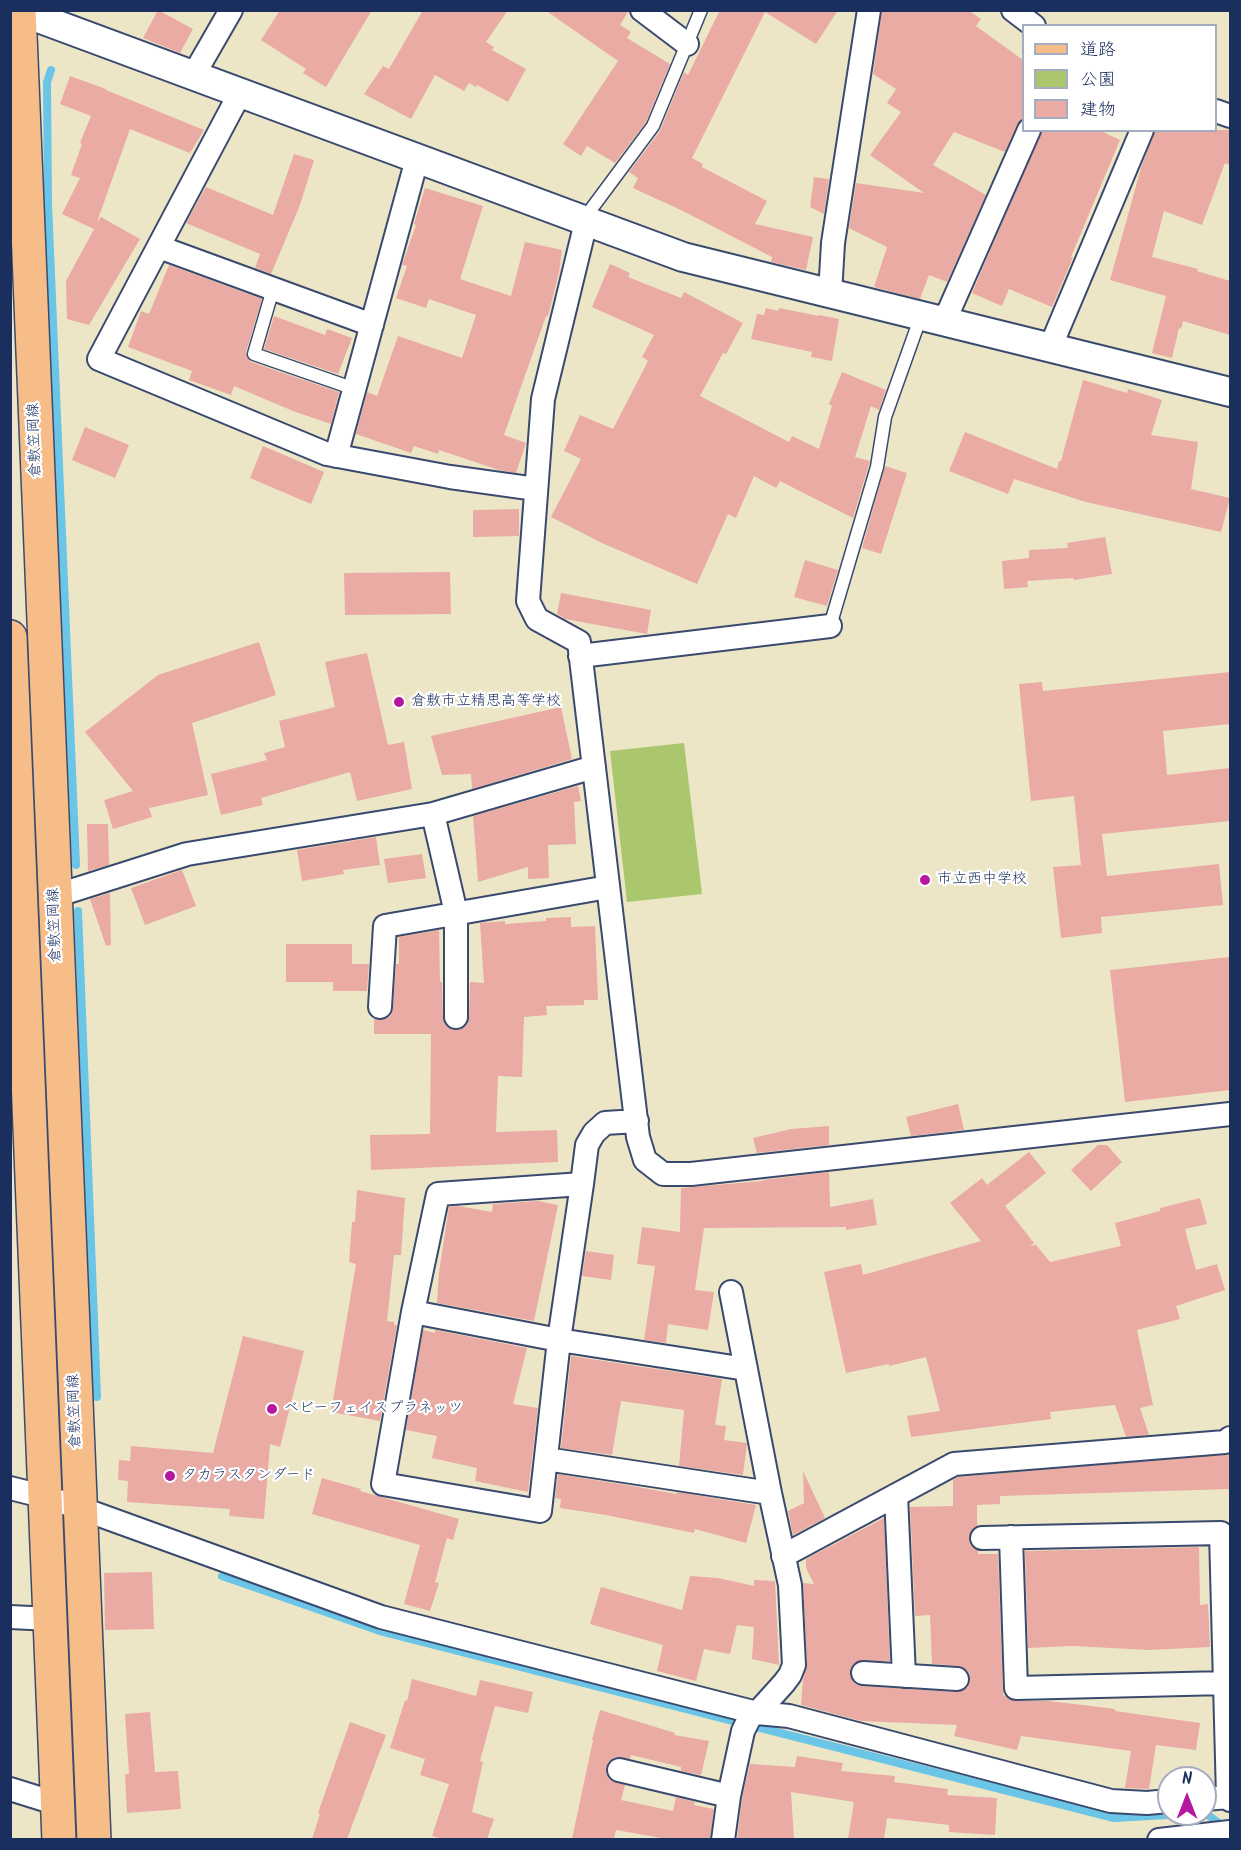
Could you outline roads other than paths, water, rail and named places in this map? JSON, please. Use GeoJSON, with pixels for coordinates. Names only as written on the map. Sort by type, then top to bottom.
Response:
{"type":"FeatureCollection","features":[{"type":"Feature","properties":{"kind":"main road","name":"倉敷笠岡線"},"geometry":{"type":"LineString","coordinates":[[18,11],[94,1839]]}},
{"type":"Feature","properties":{"kind":"main road"},"geometry":{"type":"LineString","coordinates":[[10,637],[19,1048],[46,1497],[59,1839]]}},
{"type":"Feature","properties":{"kind":"street"},"geometry":{"type":"LineString","coordinates":[[193,76],[231,10]]}},
{"type":"Feature","properties":{"kind":"street"},"geometry":{"type":"LineString","coordinates":[[642,10],[687,44]]}},
{"type":"Feature","properties":{"kind":"street"},"geometry":{"type":"LineString","coordinates":[[830,294],[833,243],[869,10]]}},
{"type":"Feature","properties":{"kind":"street"},"geometry":{"type":"LineString","coordinates":[[1013,10],[1031,24]]}},
{"type":"Feature","properties":{"kind":"street"},"geometry":{"type":"LineString","coordinates":[[18,11],[683,257],[1230,392]]}},
{"type":"Feature","properties":{"kind":"street"},"geometry":{"type":"LineString","coordinates":[[240,93],[99,359],[327,454],[450,477],[536,489]]}},
{"type":"Feature","properties":{"kind":"street"},"geometry":{"type":"LineString","coordinates":[[932,319],[1028,132]]}},
{"type":"Feature","properties":{"kind":"street"},"geometry":{"type":"LineString","coordinates":[[1050,348],[1141,132]]}},
{"type":"Feature","properties":{"kind":"street"},"geometry":{"type":"LineString","coordinates":[[336,456],[417,159]]}},
{"type":"Feature","properties":{"kind":"street"},"geometry":{"type":"LineString","coordinates":[[586,222],[543,399],[528,601],[537,619],[579,642],[638,1137],[645,1160],[663,1174],[691,1174],[1230,1113]]}},
{"type":"Feature","properties":{"kind":"street"},"geometry":{"type":"LineString","coordinates":[[159,247],[372,325]]}},
{"type":"Feature","properties":{"kind":"street"},"geometry":{"type":"LineString","coordinates":[[580,656],[830,626]]}},
{"type":"Feature","properties":{"kind":"street"},"geometry":{"type":"LineString","coordinates":[[55,896],[187,854],[433,814],[594,767]]}},
{"type":"Feature","properties":{"kind":"street"},"geometry":{"type":"LineString","coordinates":[[433,814],[456,913],[456,1017]]}},
{"type":"Feature","properties":{"kind":"street"},"geometry":{"type":"LineString","coordinates":[[380,1007],[385,926],[608,887]]}},
{"type":"Feature","properties":{"kind":"street"},"geometry":{"type":"LineString","coordinates":[[19,1048],[61,1045]]}},
{"type":"Feature","properties":{"kind":"street"},"geometry":{"type":"LineString","coordinates":[[582,1184],[438,1194],[413,1312],[383,1485],[540,1511],[559,1340],[582,1184],[587,1145],[594,1133],[605,1123],[637,1121]]}},
{"type":"Feature","properties":{"kind":"street"},"geometry":{"type":"LineString","coordinates":[[723,1839],[729,1796],[750,1720],[784,1683],[794,1665],[790,1585],[731,1292]]}},
{"type":"Feature","properties":{"kind":"street"},"geometry":{"type":"LineString","coordinates":[[413,1312],[559,1340],[746,1369]]}},
{"type":"Feature","properties":{"kind":"street"},"geometry":{"type":"LineString","coordinates":[[783,1556],[954,1464],[1225,1442],[1230,1438]]}},
{"type":"Feature","properties":{"kind":"street"},"geometry":{"type":"LineString","coordinates":[[546,1459],[770,1493]]}},
{"type":"Feature","properties":{"kind":"street"},"geometry":{"type":"LineString","coordinates":[[10,1488],[80,1508],[381,1617],[750,1720],[789,1716],[1111,1801],[1157,1802]]}},
{"type":"Feature","properties":{"kind":"street"},"geometry":{"type":"LineString","coordinates":[[896,1495],[904,1676]]}},
{"type":"Feature","properties":{"kind":"street"},"geometry":{"type":"LineString","coordinates":[[982,1538],[1221,1533],[1229,1798]]}},
{"type":"Feature","properties":{"kind":"street"},"geometry":{"type":"LineString","coordinates":[[1011,1537],[1016,1688],[1225,1683]]}},
{"type":"Feature","properties":{"kind":"street"},"geometry":{"type":"LineString","coordinates":[[10,1617],[51,1619]]}},
{"type":"Feature","properties":{"kind":"street"},"geometry":{"type":"LineString","coordinates":[[863,1673],[957,1679]]}},
{"type":"Feature","properties":{"kind":"street"},"geometry":{"type":"LineString","coordinates":[[619,1770],[729,1796]]}},
{"type":"Feature","properties":{"kind":"street"},"geometry":{"type":"LineString","coordinates":[[10,1790],[58,1804]]}},
{"type":"Feature","properties":{"kind":"street"},"geometry":{"type":"LineString","coordinates":[[1159,1839],[1218,1834]]}},
{"type":"Feature","properties":{"kind":"lane"},"geometry":{"type":"LineString","coordinates":[[586,222],[592,208],[653,126],[701,10]]}},
{"type":"Feature","properties":{"kind":"lane"},"geometry":{"type":"LineString","coordinates":[[273,289],[254,354],[354,389]]}},
{"type":"Feature","properties":{"kind":"lane"},"geometry":{"type":"LineString","coordinates":[[830,626],[877,467],[885,417],[932,319]]}},
{"type":"Feature","properties":{"kind":"waterway"},"geometry":{"type":"LineString","coordinates":[[51,70],[47,82],[48,204],[76,865]]}},
{"type":"Feature","properties":{"kind":"waterway"},"geometry":{"type":"LineString","coordinates":[[78,911],[97,1397]]}},
{"type":"Feature","properties":{"kind":"waterway"},"geometry":{"type":"LineString","coordinates":[[222,1576],[380,1631],[1114,1818],[1157,1816]]}},
{"type":"Feature","properties":{"kind":"waterway"},"geometry":{"type":"LineString","coordinates":[[1217,1822],[1227,1829]]}},
{"type":"Feature","properties":{"kind":"place","name":"倉敷市立精思高等学校"},"geometry":{"type":"Point","coordinates":[399,702]}},
{"type":"Feature","properties":{"kind":"place","name":"市立西中学校"},"geometry":{"type":"Point","coordinates":[925,880]}},
{"type":"Feature","properties":{"kind":"place","name":"ベビーフェイスプラネッツ"},"geometry":{"type":"Point","coordinates":[272,1409]}},
{"type":"Feature","properties":{"kind":"place","name":"タカラスタンダード"},"geometry":{"type":"Point","coordinates":[170,1476]}}]}
